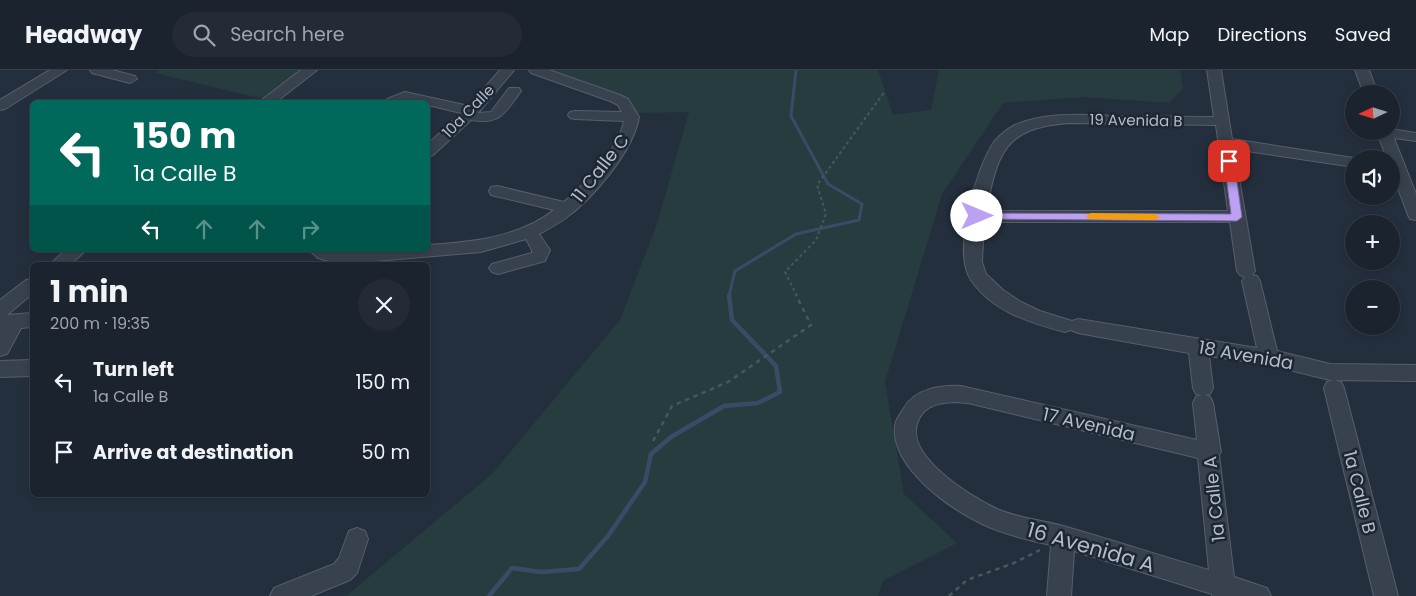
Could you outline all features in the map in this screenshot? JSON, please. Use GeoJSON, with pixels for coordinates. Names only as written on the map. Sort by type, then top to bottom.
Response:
{"type":"FeatureCollection","features":[{"type":"Feature","properties":{"kind":"street"},"geometry":{"type":"LineString","coordinates":[[0,106],[60,70]]}},
{"type":"Feature","properties":{"kind":"street"},"geometry":{"type":"LineString","coordinates":[[271,100],[310,70]]}},
{"type":"Feature","properties":{"kind":"street","name":"10a Calle"},"geometry":{"type":"LineString","coordinates":[[430,150],[469,113],[507,70]]}},
{"type":"Feature","properties":{"kind":"street"},"geometry":{"type":"LineString","coordinates":[[536,70],[615,98],[623,102],[632,116]]}},
{"type":"Feature","properties":{"kind":"street"},"geometry":{"type":"LineString","coordinates":[[1214,70],[1237,217],[1269,357]]}},
{"type":"Feature","properties":{"kind":"street"},"geometry":{"type":"LineString","coordinates":[[1362,70],[1368,85]]}},
{"type":"Feature","properties":{"kind":"street"},"geometry":{"type":"LineString","coordinates":[[469,113],[486,118],[492,117],[496,115],[514,91]]}},
{"type":"Feature","properties":{"kind":"street"},"geometry":{"type":"LineString","coordinates":[[575,115],[632,116]]}},
{"type":"Feature","properties":{"kind":"street","name":"11 Calle C"},"geometry":{"type":"LineString","coordinates":[[430,250],[474,247],[506,240],[530,233],[547,224],[568,208],[596,180],[630,134],[632,116]]}},
{"type":"Feature","properties":{"kind":"street","name":"19 Avenida B"},"geometry":{"type":"LineString","coordinates":[[977,216],[986,175],[997,148],[1012,133],[1032,125],[1076,119],[1222,121]]}},
{"type":"Feature","properties":{"kind":"street"},"geometry":{"type":"LineString","coordinates":[[1400,134],[1416,137]]}},
{"type":"Feature","properties":{"kind":"street"},"geometry":{"type":"LineString","coordinates":[[1226,143],[1345,161]]}},
{"type":"Feature","properties":{"kind":"street"},"geometry":{"type":"LineString","coordinates":[[1400,181],[1416,215]]}},
{"type":"Feature","properties":{"kind":"street"},"geometry":{"type":"LineString","coordinates":[[496,191],[568,208]]}},
{"type":"Feature","properties":{"kind":"street"},"geometry":{"type":"LineString","coordinates":[[977,216],[1237,217]]}},
{"type":"Feature","properties":{"kind":"street","name":"18 Avenida"},"geometry":{"type":"LineString","coordinates":[[977,216],[972,258],[976,273],[1001,299],[1020,311],[1042,320],[1198,347],[1269,357],[1330,372],[1416,373]]}},
{"type":"Feature","properties":{"kind":"street"},"geometry":{"type":"LineString","coordinates":[[498,268],[539,256],[541,250],[530,233]]}},
{"type":"Feature","properties":{"kind":"street"},"geometry":{"type":"LineString","coordinates":[[62,262],[74,252]]}},
{"type":"Feature","properties":{"kind":"street","name":"11 Calle C"},"geometry":{"type":"LineString","coordinates":[[320,252],[324,256],[349,256],[405,252]]}},
{"type":"Feature","properties":{"kind":"street"},"geometry":{"type":"LineString","coordinates":[[0,349],[11,315],[30,288]]}},
{"type":"Feature","properties":{"kind":"street"},"geometry":{"type":"LineString","coordinates":[[11,315],[30,303]]}},
{"type":"Feature","properties":{"kind":"street","name":"1a Calle A"},"geometry":{"type":"LineString","coordinates":[[1198,347],[1224,591]]}},
{"type":"Feature","properties":{"kind":"street"},"geometry":{"type":"LineString","coordinates":[[0,369],[30,368]]}},
{"type":"Feature","properties":{"kind":"street","name":"1a Calle B"},"geometry":{"type":"LineString","coordinates":[[1334,388],[1386,596]]}},
{"type":"Feature","properties":{"kind":"street","name":"17 Avenida"},"geometry":{"type":"LineString","coordinates":[[932,479],[911,454],[904,432],[913,409],[922,401],[951,393],[968,395],[1210,452]]}},
{"type":"Feature","properties":{"kind":"street","name":"16 Avenida A"},"geometry":{"type":"LineString","coordinates":[[932,479],[960,500],[1002,522],[1063,537],[1224,591],[1259,596]]}},
{"type":"Feature","properties":{"kind":"street"},"geometry":{"type":"LineString","coordinates":[[1059,596],[1063,537]]}},
{"type":"Feature","properties":{"kind":"street"},"geometry":{"type":"LineString","coordinates":[[282,596],[342,572],[349,565],[357,539]]}},
{"type":"Feature","properties":{"kind":"lane"},"geometry":{"type":"LineString","coordinates":[[98,70],[130,79]]}},
{"type":"Feature","properties":{"kind":"lane"},"geometry":{"type":"LineString","coordinates":[[396,100],[405,96],[420,100]]}},
{"type":"Feature","properties":{"kind":"lane"},"geometry":{"type":"LineString","coordinates":[[430,103],[469,113]]}},
{"type":"Feature","properties":{"kind":"path"},"geometry":{"type":"LineString","coordinates":[[653,440],[672,406],[728,382],[811,325],[785,272],[816,240],[826,214],[817,185],[885,91]]}},
{"type":"Feature","properties":{"kind":"path"},"geometry":{"type":"LineString","coordinates":[[949,596],[967,580],[1014,563],[1063,537]]}},
{"type":"Feature","properties":{"kind":"green space"},"geometry":{"type":"Polygon","coordinates":[[[159,70],[305,70],[268,100],[155,73],[159,70]]]}},
{"type":"Feature","properties":{"kind":"green space"},"geometry":{"type":"Polygon","coordinates":[[[552,70],[878,70],[893,115],[931,110],[939,70],[1180,70],[1183,88],[1170,103],[1083,97],[1003,103],[942,194],[885,382],[904,494],[957,543],[883,581],[878,596],[346,596],[492,474],[620,320],[657,224],[689,112],[635,113],[617,95],[552,70]]]}},
{"type":"Feature","properties":{"kind":"waterway"},"geometry":{"type":"LineString","coordinates":[[729,296],[735,271],[796,234],[859,220],[862,204],[828,184],[791,116],[796,70]]}},
{"type":"Feature","properties":{"kind":"waterway"},"geometry":{"type":"LineString","coordinates":[[489,596],[512,568],[541,572],[579,569],[608,536],[645,482],[651,454],[671,437],[724,406],[758,403],[780,392],[776,366],[732,320],[729,296]]}},
{"type":"Feature","properties":{"kind":"slow traffic"},"geometry":{"type":"LineString","coordinates":[[1091,216],[1155,217]]}},
{"type":"Feature","properties":{"kind":"route"},"geometry":{"type":"LineString","coordinates":[[977,216],[1237,217],[1229,161]]}}]}
